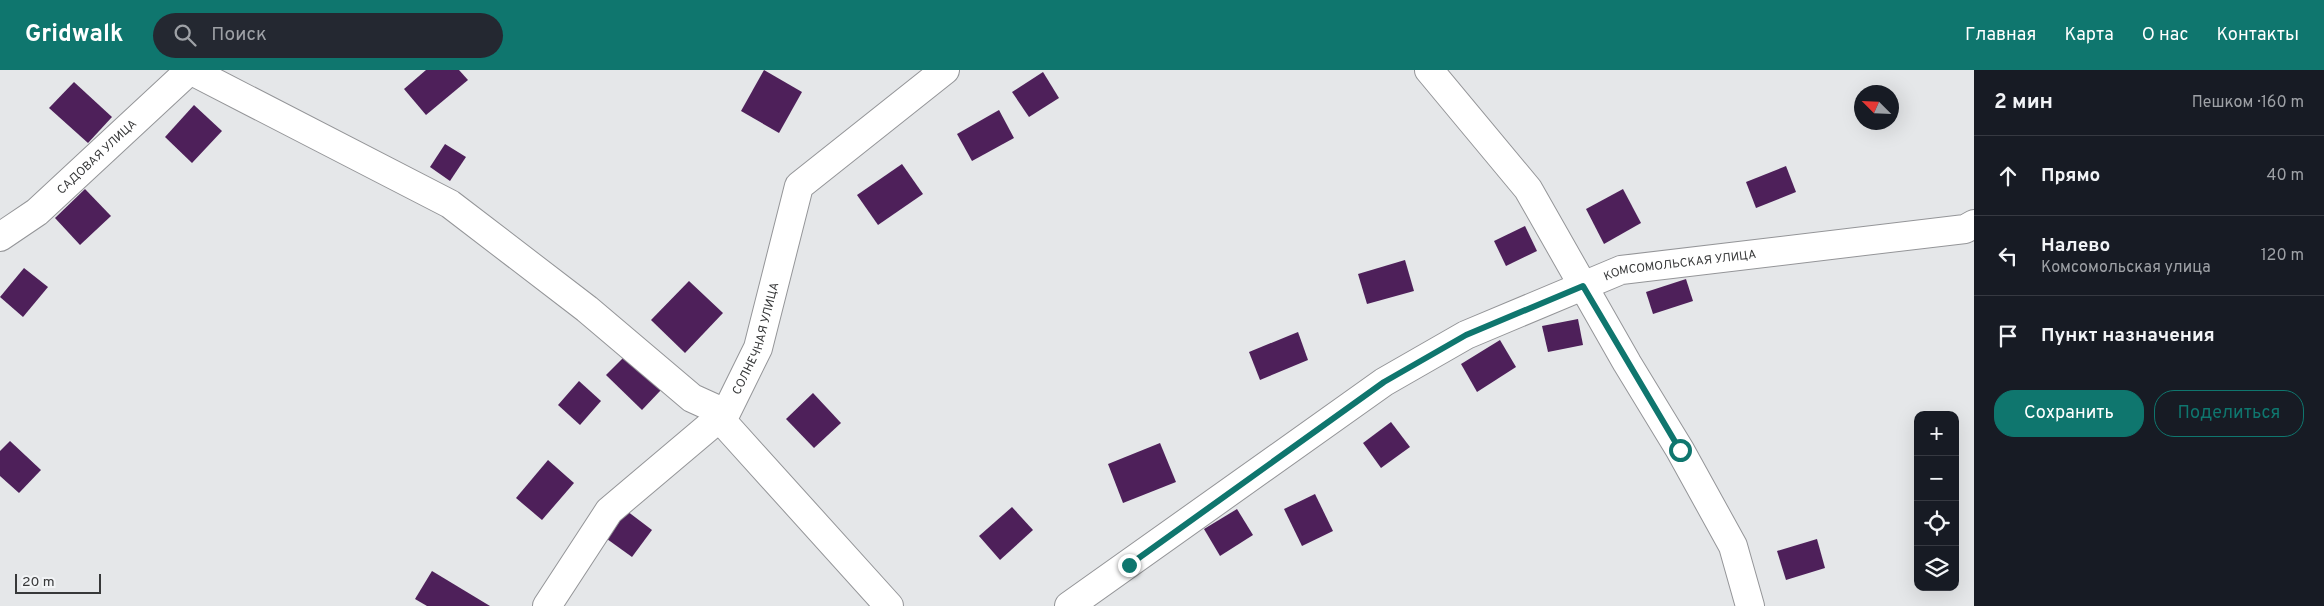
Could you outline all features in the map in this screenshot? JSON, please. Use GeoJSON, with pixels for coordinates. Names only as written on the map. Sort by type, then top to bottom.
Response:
{"type":"FeatureCollection","features":[{"type":"Feature","properties":{"kind":"street"},"geometry":{"type":"LineString","coordinates":[[190,70],[450,204],[587,309],[692,398],[725,413],[722,421],[889,606]]}},
{"type":"Feature","properties":{"kind":"street","name":"САДОВАЯ УЛИЦА"},"geometry":{"type":"LineString","coordinates":[[0,237],[37,212],[190,70]]}},
{"type":"Feature","properties":{"kind":"street","name":"СОЛНЕЧНАЯ УЛИЦА"},"geometry":{"type":"LineString","coordinates":[[547,606],[609,511],[725,413],[758,348],[799,186],[945,70]]}},
{"type":"Feature","properties":{"kind":"street"},"geometry":{"type":"LineString","coordinates":[[1429,70],[1528,189],[1680,450],[1733,546],[1750,606]]}},
{"type":"Feature","properties":{"kind":"street","name":"КОМСОМОЛЬСКАЯ УЛИЦА"},"geometry":{"type":"LineString","coordinates":[[1070,606],[1384,382],[1466,335],[1621,270],[1969,227]]}},
{"type":"Feature","properties":{"kind":"building"},"geometry":{"type":"Polygon","coordinates":[[[426,70],[459,70],[468,80],[426,115],[404,89],[426,70]]]}},
{"type":"Feature","properties":{"kind":"building"},"geometry":{"type":"Polygon","coordinates":[[[764,70],[802,92],[779,133],[741,111],[764,70]]]}},
{"type":"Feature","properties":{"kind":"building"},"geometry":{"type":"Polygon","coordinates":[[[1043,72],[1059,98],[1029,117],[1012,92],[1043,72]]]}},
{"type":"Feature","properties":{"kind":"building"},"geometry":{"type":"Polygon","coordinates":[[[74,82],[112,117],[88,143],[49,108],[74,82]]]}},
{"type":"Feature","properties":{"kind":"building"},"geometry":{"type":"Polygon","coordinates":[[[194,105],[222,131],[192,163],[165,137],[194,105]]]}},
{"type":"Feature","properties":{"kind":"building"},"geometry":{"type":"Polygon","coordinates":[[[999,110],[1014,138],[972,161],[957,134],[999,110]]]}},
{"type":"Feature","properties":{"kind":"building"},"geometry":{"type":"Polygon","coordinates":[[[445,144],[466,157],[450,181],[430,167],[445,144]]]}},
{"type":"Feature","properties":{"kind":"building"},"geometry":{"type":"Polygon","coordinates":[[[902,164],[923,194],[878,225],[857,195],[902,164]]]}},
{"type":"Feature","properties":{"kind":"building"},"geometry":{"type":"Polygon","coordinates":[[[1786,166],[1796,192],[1756,208],[1746,182],[1786,166]]]}},
{"type":"Feature","properties":{"kind":"building"},"geometry":{"type":"Polygon","coordinates":[[[85,189],[111,216],[80,245],[55,218],[85,189]]]}},
{"type":"Feature","properties":{"kind":"building"},"geometry":{"type":"Polygon","coordinates":[[[1623,189],[1641,223],[1604,244],[1586,209],[1623,189]]]}},
{"type":"Feature","properties":{"kind":"building"},"geometry":{"type":"Polygon","coordinates":[[[1525,226],[1537,251],[1506,266],[1494,241],[1525,226]]]}},
{"type":"Feature","properties":{"kind":"building"},"geometry":{"type":"Polygon","coordinates":[[[1405,260],[1414,291],[1367,304],[1358,274],[1405,260]]]}},
{"type":"Feature","properties":{"kind":"building"},"geometry":{"type":"Polygon","coordinates":[[[24,268],[48,287],[23,317],[0,297],[24,268]]]}},
{"type":"Feature","properties":{"kind":"building"},"geometry":{"type":"Polygon","coordinates":[[[1686,279],[1693,301],[1653,314],[1646,292],[1686,279]]]}},
{"type":"Feature","properties":{"kind":"building"},"geometry":{"type":"Polygon","coordinates":[[[689,281],[723,313],[685,353],[651,320],[689,281]]]}},
{"type":"Feature","properties":{"kind":"building"},"geometry":{"type":"Polygon","coordinates":[[[1578,319],[1583,345],[1548,352],[1542,326],[1578,319]]]}},
{"type":"Feature","properties":{"kind":"building"},"geometry":{"type":"Polygon","coordinates":[[[1298,332],[1308,360],[1260,380],[1249,352],[1298,332]]]}},
{"type":"Feature","properties":{"kind":"building"},"geometry":{"type":"Polygon","coordinates":[[[1500,340],[1516,367],[1477,392],[1461,364],[1500,340]]]}},
{"type":"Feature","properties":{"kind":"building"},"geometry":{"type":"Polygon","coordinates":[[[626,355],[661,390],[642,410],[606,375],[626,355]]]}},
{"type":"Feature","properties":{"kind":"building"},"geometry":{"type":"Polygon","coordinates":[[[579,381],[601,401],[580,425],[558,405],[579,381]]]}},
{"type":"Feature","properties":{"kind":"building"},"geometry":{"type":"Polygon","coordinates":[[[813,393],[841,423],[814,448],[786,419],[813,393]]]}},
{"type":"Feature","properties":{"kind":"building"},"geometry":{"type":"Polygon","coordinates":[[[1391,422],[1410,447],[1381,468],[1363,443],[1391,422]]]}},
{"type":"Feature","properties":{"kind":"building"},"geometry":{"type":"Polygon","coordinates":[[[10,441],[41,470],[19,493],[0,476],[0,451],[10,441]]]}},
{"type":"Feature","properties":{"kind":"building"},"geometry":{"type":"Polygon","coordinates":[[[1160,443],[1176,482],[1123,503],[1108,464],[1160,443]]]}},
{"type":"Feature","properties":{"kind":"building"},"geometry":{"type":"Polygon","coordinates":[[[548,460],[574,483],[542,520],[516,498],[548,460]]]}},
{"type":"Feature","properties":{"kind":"building"},"geometry":{"type":"Polygon","coordinates":[[[1315,494],[1333,531],[1302,546],[1284,509],[1315,494]]]}},
{"type":"Feature","properties":{"kind":"building"},"geometry":{"type":"Polygon","coordinates":[[[1012,507],[1033,530],[1000,560],[979,536],[1012,507]]]}},
{"type":"Feature","properties":{"kind":"building"},"geometry":{"type":"Polygon","coordinates":[[[1237,509],[1253,535],[1220,556],[1204,529],[1237,509]]]}},
{"type":"Feature","properties":{"kind":"building"},"geometry":{"type":"Polygon","coordinates":[[[627,511],[652,530],[632,557],[607,539],[627,511]]]}},
{"type":"Feature","properties":{"kind":"building"},"geometry":{"type":"Polygon","coordinates":[[[1817,539],[1825,568],[1786,580],[1777,551],[1817,539]]]}},
{"type":"Feature","properties":{"kind":"building"},"geometry":{"type":"Polygon","coordinates":[[[432,571],[490,606],[427,606],[415,599],[432,571]]]}},
{"type":"Feature","properties":{"kind":"route"},"geometry":{"type":"LineString","coordinates":[[1129,565],[1384,382],[1466,335],[1583,286],[1680,450]]}}]}
